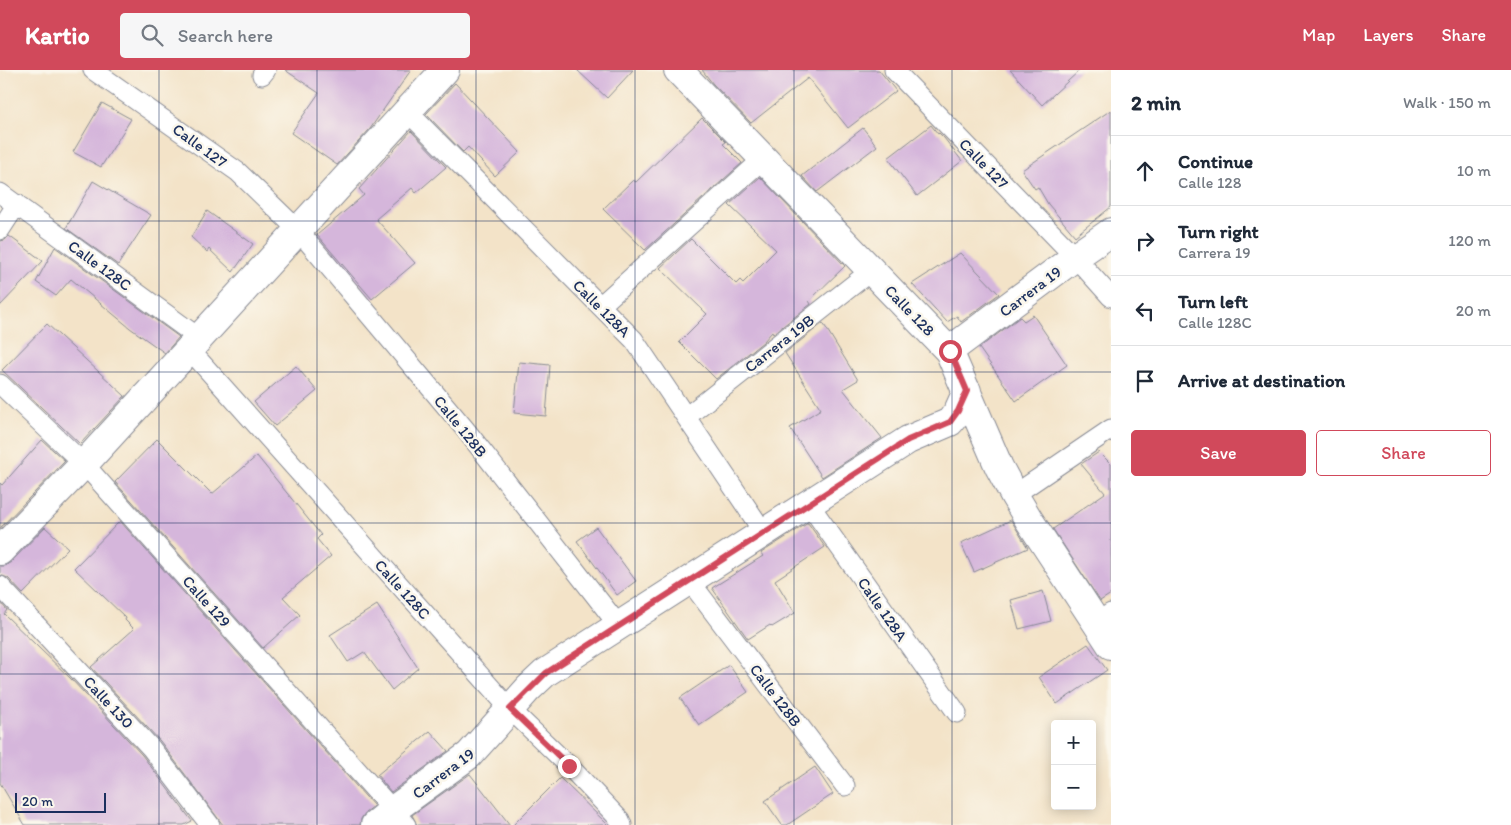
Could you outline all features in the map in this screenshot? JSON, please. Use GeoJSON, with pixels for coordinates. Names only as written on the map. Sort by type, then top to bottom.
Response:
{"type":"FeatureCollection","features":[{"type":"Feature","properties":{"kind":"street"},"geometry":{"type":"LineString","coordinates":[[0,552],[84,464],[445,70]]}},
{"type":"Feature","properties":{"kind":"street","name":"Calle 128"},"geometry":{"type":"LineString","coordinates":[[678,70],[950,351],[999,467],[1014,495],[1029,520],[1106,627]]}},
{"type":"Feature","properties":{"kind":"street","name":"Carrera 19"},"geometry":{"type":"LineString","coordinates":[[950,351],[1111,232]]}},
{"type":"Feature","properties":{"kind":"street","name":"Carrera 19"},"geometry":{"type":"LineString","coordinates":[[392,820],[469,756],[510,709],[546,673],[908,440],[950,422],[958,411],[967,391]]}},
{"type":"Feature","properties":{"kind":"lane","name":"Calle 127"},"geometry":{"type":"LineString","coordinates":[[93,70],[238,172],[298,230]]}},
{"type":"Feature","properties":{"kind":"lane","name":"Calle 127"},"geometry":{"type":"LineString","coordinates":[[894,70],[1075,257],[1111,297]]}},
{"type":"Feature","properties":{"kind":"lane","name":"Calle 128A"},"geometry":{"type":"LineString","coordinates":[[407,111],[634,340],[764,533]]}},
{"type":"Feature","properties":{"kind":"lane"},"geometry":{"type":"LineString","coordinates":[[600,306],[764,158]]}},
{"type":"Feature","properties":{"kind":"lane","name":"Calle 128C"},"geometry":{"type":"LineString","coordinates":[[0,193],[17,204],[194,344],[510,709],[569,766],[620,820],[622,825]]}},
{"type":"Feature","properties":{"kind":"lane"},"geometry":{"type":"LineString","coordinates":[[0,230],[17,204]]}},
{"type":"Feature","properties":{"kind":"lane","name":"Calle 128B"},"geometry":{"type":"LineString","coordinates":[[298,230],[465,430],[619,626]]}},
{"type":"Feature","properties":{"kind":"lane","name":"Carrera 19B"},"geometry":{"type":"LineString","coordinates":[[686,417],[872,270]]}},
{"type":"Feature","properties":{"kind":"lane","name":"Calle 129"},"geometry":{"type":"LineString","coordinates":[[0,384],[84,464],[392,820]]}},
{"type":"Feature","properties":{"kind":"lane"},"geometry":{"type":"LineString","coordinates":[[1014,495],[1111,429]]}},
{"type":"Feature","properties":{"kind":"lane","name":"Calle 128A"},"geometry":{"type":"LineString","coordinates":[[809,504],[957,713]]}},
{"type":"Feature","properties":{"kind":"lane","name":"Calle 128B"},"geometry":{"type":"LineString","coordinates":[[689,580],[845,786]]}},
{"type":"Feature","properties":{"kind":"lane","name":"Calle 130"},"geometry":{"type":"LineString","coordinates":[[0,586],[151,748],[210,825]]}},
{"type":"Feature","properties":{"kind":"building"},"geometry":{"type":"Polygon","coordinates":[[[285,70],[411,70],[370,129],[337,165],[291,133],[319,93],[285,70]]]}},
{"type":"Feature","properties":{"kind":"building"},"geometry":{"type":"Polygon","coordinates":[[[577,70],[633,70],[607,98],[577,70]]]}},
{"type":"Feature","properties":{"kind":"building"},"geometry":{"type":"Polygon","coordinates":[[[702,70],[879,70],[896,91],[848,128],[808,78],[751,123],[702,70]]]}},
{"type":"Feature","properties":{"kind":"building"},"geometry":{"type":"Polygon","coordinates":[[[1010,70],[1080,70],[1042,105],[1010,70]]]}},
{"type":"Feature","properties":{"kind":"building"},"geometry":{"type":"Polygon","coordinates":[[[455,83],[520,152],[495,176],[468,147],[463,152],[426,114],[455,83]]]}},
{"type":"Feature","properties":{"kind":"building"},"geometry":{"type":"Polygon","coordinates":[[[102,103],[131,119],[101,167],[73,152],[102,103]]]}},
{"type":"Feature","properties":{"kind":"building"},"geometry":{"type":"Polygon","coordinates":[[[1111,110],[1111,207],[1075,236],[1048,204],[1038,187],[1035,189],[1022,170],[1111,110]]]}},
{"type":"Feature","properties":{"kind":"building"},"geometry":{"type":"Polygon","coordinates":[[[702,118],[726,142],[723,144],[742,163],[645,250],[603,209],[633,180],[636,182],[702,118]]]}},
{"type":"Feature","properties":{"kind":"building"},"geometry":{"type":"Polygon","coordinates":[[[931,125],[962,161],[917,196],[888,158],[931,125]]]}},
{"type":"Feature","properties":{"kind":"building"},"geometry":{"type":"Polygon","coordinates":[[[863,128],[877,146],[817,192],[802,176],[863,128]]]}},
{"type":"Feature","properties":{"kind":"building"},"geometry":{"type":"Polygon","coordinates":[[[411,131],[446,167],[416,193],[412,188],[376,219],[415,263],[372,299],[317,235],[364,195],[359,189],[411,131]]]}},
{"type":"Feature","properties":{"kind":"building"},"geometry":{"type":"Polygon","coordinates":[[[760,177],[845,266],[809,301],[811,304],[773,334],[772,332],[763,342],[716,379],[679,342],[707,314],[660,268],[691,239],[736,284],[740,280],[743,283],[776,250],[729,205],[760,177]]]}},
{"type":"Feature","properties":{"kind":"building"},"geometry":{"type":"Polygon","coordinates":[[[93,181],[151,215],[118,265],[66,228],[93,181]]]}},
{"type":"Feature","properties":{"kind":"building"},"geometry":{"type":"Polygon","coordinates":[[[207,211],[253,244],[233,272],[209,249],[207,252],[191,237],[207,211]]]}},
{"type":"Feature","properties":{"kind":"building"},"geometry":{"type":"Polygon","coordinates":[[[9,236],[43,261],[0,306],[0,241],[5,240],[9,236]]]}},
{"type":"Feature","properties":{"kind":"building"},"geometry":{"type":"Polygon","coordinates":[[[55,247],[179,337],[165,353],[130,328],[71,279],[56,296],[36,282],[55,247]]]}},
{"type":"Feature","properties":{"kind":"building"},"geometry":{"type":"Polygon","coordinates":[[[960,253],[999,294],[961,322],[957,316],[947,322],[912,284],[960,253]]]}},
{"type":"Feature","properties":{"kind":"building"},"geometry":{"type":"Polygon","coordinates":[[[1033,315],[1067,365],[1016,401],[979,348],[1020,317],[1024,321],[1033,315]]]}},
{"type":"Feature","properties":{"kind":"building"},"geometry":{"type":"Polygon","coordinates":[[[823,323],[858,380],[843,389],[882,438],[822,477],[790,428],[821,409],[785,353],[823,323]]]}},
{"type":"Feature","properties":{"kind":"building"},"geometry":{"type":"Polygon","coordinates":[[[47,324],[125,396],[80,444],[2,370],[47,324]]]}},
{"type":"Feature","properties":{"kind":"building"},"geometry":{"type":"Polygon","coordinates":[[[519,362],[550,365],[546,416],[514,413],[519,362]]]}},
{"type":"Feature","properties":{"kind":"building"},"geometry":{"type":"Polygon","coordinates":[[[296,366],[317,391],[275,426],[254,402],[296,366]]]}},
{"type":"Feature","properties":{"kind":"building"},"geometry":{"type":"Polygon","coordinates":[[[157,439],[212,494],[257,456],[321,535],[317,539],[331,556],[283,597],[300,615],[263,648],[115,482],[157,439]]]}},
{"type":"Feature","properties":{"kind":"building"},"geometry":{"type":"Polygon","coordinates":[[[42,440],[65,461],[0,528],[0,483],[2,485],[42,440]]]}},
{"type":"Feature","properties":{"kind":"building"},"geometry":{"type":"Polygon","coordinates":[[[1099,452],[1111,464],[1111,594],[1100,601],[1053,529],[1105,493],[1081,464],[1099,452]]]}},
{"type":"Feature","properties":{"kind":"building"},"geometry":{"type":"Polygon","coordinates":[[[1011,520],[1028,548],[974,572],[961,543],[1011,520]]]}},
{"type":"Feature","properties":{"kind":"building"},"geometry":{"type":"Polygon","coordinates":[[[120,521],[374,806],[365,813],[360,825],[223,825],[160,741],[91,667],[134,629],[125,620],[126,618],[74,568],[120,521]]]}},
{"type":"Feature","properties":{"kind":"building"},"geometry":{"type":"Polygon","coordinates":[[[808,523],[825,547],[775,580],[795,613],[772,627],[770,625],[748,639],[712,588],[763,556],[761,553],[808,523]]]}},
{"type":"Feature","properties":{"kind":"building"},"geometry":{"type":"Polygon","coordinates":[[[45,527],[68,548],[23,594],[8,578],[0,575],[0,566],[5,566],[11,562],[45,527]]]}},
{"type":"Feature","properties":{"kind":"building"},"geometry":{"type":"Polygon","coordinates":[[[596,527],[636,581],[617,595],[577,541],[596,527]]]}},
{"type":"Feature","properties":{"kind":"building"},"geometry":{"type":"Polygon","coordinates":[[[1043,591],[1051,621],[1019,629],[1011,600],[1043,591]]]}},
{"type":"Feature","properties":{"kind":"building"},"geometry":{"type":"Polygon","coordinates":[[[0,602],[7,610],[4,614],[71,679],[142,755],[192,821],[184,825],[25,825],[0,783],[0,602]]]}},
{"type":"Feature","properties":{"kind":"building"},"geometry":{"type":"Polygon","coordinates":[[[377,605],[418,668],[392,690],[364,652],[348,662],[330,635],[377,605]]]}},
{"type":"Feature","properties":{"kind":"building"},"geometry":{"type":"Polygon","coordinates":[[[1088,644],[1107,670],[1057,704],[1039,677],[1088,644]]]}},
{"type":"Feature","properties":{"kind":"building"},"geometry":{"type":"Polygon","coordinates":[[[729,665],[748,692],[699,725],[680,698],[729,665]]]}},
{"type":"Feature","properties":{"kind":"building"},"geometry":{"type":"Polygon","coordinates":[[[430,731],[448,751],[391,792],[377,775],[430,731]]]}},
{"type":"Feature","properties":{"kind":"building"},"geometry":{"type":"Polygon","coordinates":[[[815,767],[833,794],[787,825],[782,825],[765,801],[815,767]]]}},
{"type":"Feature","properties":{"kind":"building"},"geometry":{"type":"Polygon","coordinates":[[[470,774],[510,825],[417,825],[412,815],[470,774]]]}},
{"type":"Feature","properties":{"kind":"building"},"geometry":{"type":"Polygon","coordinates":[[[560,778],[608,825],[513,825],[560,778]]]}},
{"type":"Feature","properties":{"kind":"route"},"geometry":{"type":"LineString","coordinates":[[569,766],[510,709],[528,689],[546,673],[908,440],[950,422],[958,411],[967,391],[950,351]]}}]}
